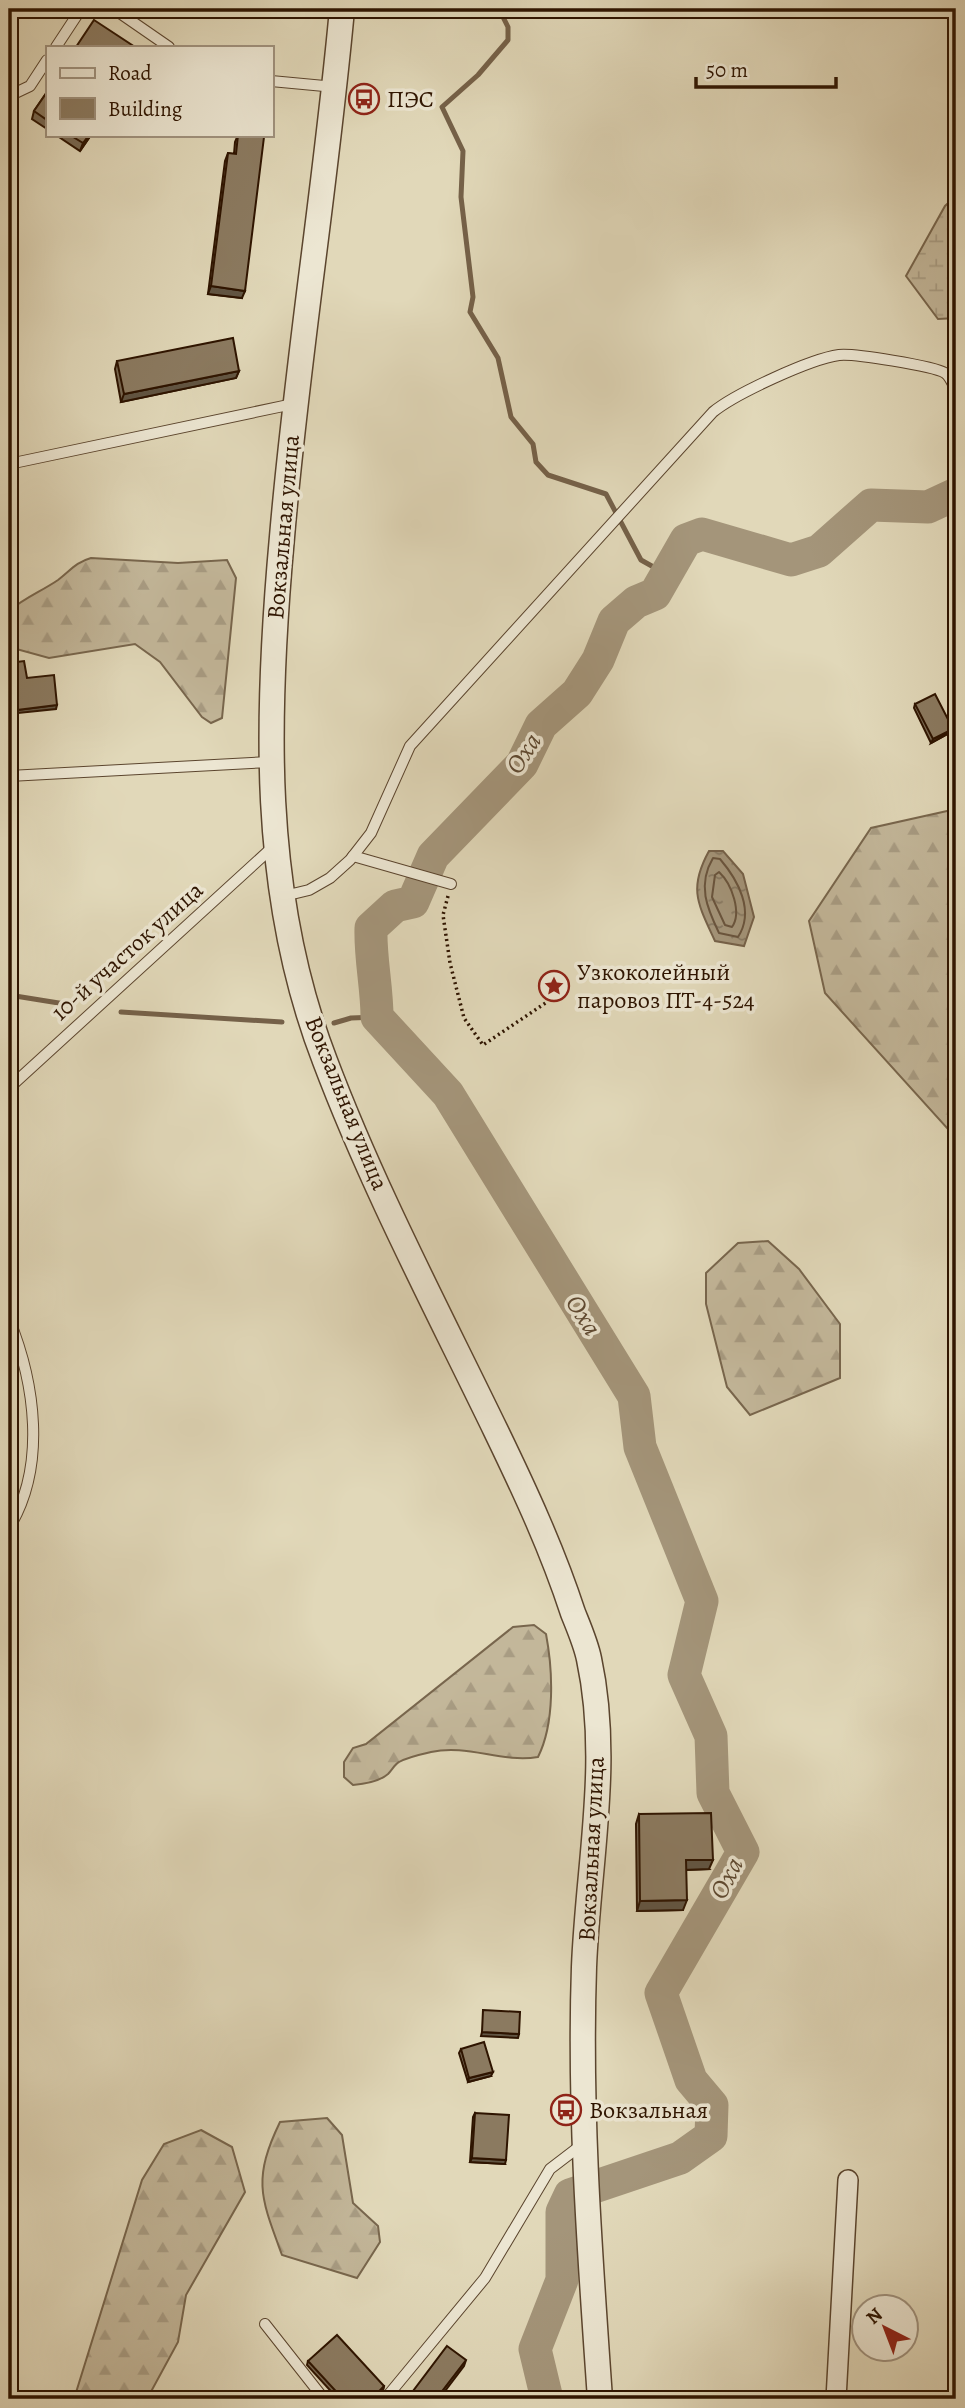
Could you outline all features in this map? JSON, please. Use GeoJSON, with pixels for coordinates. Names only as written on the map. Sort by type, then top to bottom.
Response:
{"type":"FeatureCollection","features":[{"type":"Feature","properties":{"kind":"street","name":"Вокзальная улица"},"geometry":{"type":"LineString","coordinates":[[342,9],[335,87],[293,404],[274,627],[271,762],[275,845],[295,968],[324,1059],[393,1217],[548,1537],[589,1659],[599,1763],[584,1967],[584,2152],[600,2399]]}},
{"type":"Feature","properties":{"kind":"street"},"geometry":{"type":"LineString","coordinates":[[836,2399],[848,2180]]}},
{"type":"Feature","properties":{"kind":"lane"},"geometry":{"type":"LineString","coordinates":[[56,46],[81,9]]}},
{"type":"Feature","properties":{"kind":"lane"},"geometry":{"type":"LineString","coordinates":[[114,9],[168,46]]}},
{"type":"Feature","properties":{"kind":"lane"},"geometry":{"type":"LineString","coordinates":[[9,96],[30,86],[46,62]]}},
{"type":"Feature","properties":{"kind":"lane"},"geometry":{"type":"LineString","coordinates":[[273,81],[335,87]]}},
{"type":"Feature","properties":{"kind":"lane"},"geometry":{"type":"LineString","coordinates":[[283,897],[309,890],[330,877],[353,856],[371,833],[410,746],[713,412],[730,398],[803,367],[840,355],[930,367],[946,373],[956,390]]}},
{"type":"Feature","properties":{"kind":"lane"},"geometry":{"type":"LineString","coordinates":[[9,464],[293,404]]}},
{"type":"Feature","properties":{"kind":"lane"},"geometry":{"type":"LineString","coordinates":[[9,776],[271,762]]}},
{"type":"Feature","properties":{"kind":"lane","name":"10-й участок улица"},"geometry":{"type":"LineString","coordinates":[[9,1087],[275,845]]}},
{"type":"Feature","properties":{"kind":"lane"},"geometry":{"type":"LineString","coordinates":[[353,856],[446,883]]}},
{"type":"Feature","properties":{"kind":"lane"},"geometry":{"type":"LineString","coordinates":[[9,1319],[20,1347],[36,1432],[20,1510],[9,1528]]}},
{"type":"Feature","properties":{"kind":"lane"},"geometry":{"type":"LineString","coordinates":[[385,2399],[485,2278],[550,2169],[584,2152]]}},
{"type":"Feature","properties":{"kind":"lane"},"geometry":{"type":"LineString","coordinates":[[265,2324],[324,2399]]}},
{"type":"Feature","properties":{"kind":"path"},"geometry":{"type":"LineString","coordinates":[[446,883],[443,915],[450,963],[464,1018],[483,1045],[547,1002]]}},
{"type":"Feature","properties":{"kind":"green space"},"geometry":{"type":"Polygon","coordinates":[[[956,196],[956,318],[938,319],[906,276],[945,206],[956,196]]]}},
{"type":"Feature","properties":{"kind":"green space"},"geometry":{"type":"Polygon","coordinates":[[[91,558],[178,563],[227,560],[236,578],[222,718],[211,723],[202,717],[160,662],[135,644],[49,658],[9,647],[9,611],[58,580],[77,564],[91,558]]]}},
{"type":"Feature","properties":{"kind":"green space"},"geometry":{"type":"Polygon","coordinates":[[[956,809],[956,1138],[825,993],[809,921],[871,828],[956,809]]]}},
{"type":"Feature","properties":{"kind":"green space"},"geometry":{"type":"Polygon","coordinates":[[[768,1241],[799,1269],[840,1324],[840,1378],[750,1415],[727,1387],[706,1304],[706,1273],[738,1243],[768,1241]]]}},
{"type":"Feature","properties":{"kind":"green space"},"geometry":{"type":"Polygon","coordinates":[[[534,1625],[546,1634],[551,1680],[550,1713],[544,1743],[538,1757],[511,1758],[445,1750],[403,1760],[388,1774],[372,1782],[353,1785],[344,1777],[344,1762],[353,1748],[366,1744],[513,1627],[534,1625]]]}},
{"type":"Feature","properties":{"kind":"green space"},"geometry":{"type":"Polygon","coordinates":[[[327,2118],[342,2135],[353,2203],[378,2226],[380,2242],[357,2278],[282,2255],[265,2203],[263,2175],[271,2142],[280,2122],[327,2118]]]}},
{"type":"Feature","properties":{"kind":"green space"},"geometry":{"type":"Polygon","coordinates":[[[201,2130],[232,2147],[245,2192],[186,2295],[178,2342],[147,2399],[74,2399],[142,2180],[164,2144],[201,2130]]]}},
{"type":"Feature","properties":{"kind":"water"},"geometry":{"type":"Polygon","coordinates":[[[709,851],[723,851],[743,874],[754,917],[744,946],[715,941],[704,917],[697,886],[709,851]]]}},
{"type":"Feature","properties":{"kind":"building"},"geometry":{"type":"Polygon","coordinates":[[[94,20],[133,46],[77,46],[94,20]]]}},
{"type":"Feature","properties":{"kind":"building"},"geometry":{"type":"Polygon","coordinates":[[[46,93],[46,119],[34,111],[46,93]]]}},
{"type":"Feature","properties":{"kind":"building"},"geometry":{"type":"Polygon","coordinates":[[[72,136],[88,136],[83,143],[72,136]]]}},
{"type":"Feature","properties":{"kind":"building"},"geometry":{"type":"Polygon","coordinates":[[[238,136],[264,137],[245,291],[211,286],[228,153],[236,154],[238,136]]]}},
{"type":"Feature","properties":{"kind":"building"},"geometry":{"type":"Polygon","coordinates":[[[233,338],[239,371],[124,394],[117,361],[233,338]]]}},
{"type":"Feature","properties":{"kind":"building"},"geometry":{"type":"Polygon","coordinates":[[[24,661],[27,678],[54,675],[57,705],[9,711],[9,663],[24,661]]]}},
{"type":"Feature","properties":{"kind":"building"},"geometry":{"type":"Polygon","coordinates":[[[935,694],[953,729],[933,739],[915,704],[935,694]]]}},
{"type":"Feature","properties":{"kind":"building"},"geometry":{"type":"Polygon","coordinates":[[[711,1813],[713,1860],[686,1860],[687,1900],[640,1901],[639,1814],[711,1813]]]}},
{"type":"Feature","properties":{"kind":"building"},"geometry":{"type":"Polygon","coordinates":[[[483,2010],[520,2012],[519,2034],[482,2032],[483,2010]]]}},
{"type":"Feature","properties":{"kind":"building"},"geometry":{"type":"Polygon","coordinates":[[[484,2042],[493,2072],[469,2078],[461,2049],[484,2042]]]}},
{"type":"Feature","properties":{"kind":"building"},"geometry":{"type":"Polygon","coordinates":[[[475,2113],[509,2115],[506,2160],[472,2158],[475,2113]]]}},
{"type":"Feature","properties":{"kind":"building"},"geometry":{"type":"Polygon","coordinates":[[[337,2335],[384,2386],[372,2399],[343,2399],[308,2361],[337,2335]]]}},
{"type":"Feature","properties":{"kind":"building"},"geometry":{"type":"Polygon","coordinates":[[[447,2346],[466,2360],[436,2399],[407,2399],[447,2346]]]}},
{"type":"Feature","properties":{"kind":"waterway"},"geometry":{"type":"LineString","coordinates":[[499,9],[508,27],[508,40],[478,75],[442,107],[463,151],[461,197],[473,297],[470,312],[498,358],[511,417],[533,444],[536,462],[548,475],[606,494],[641,560],[666,574]]}},
{"type":"Feature","properties":{"kind":"waterway","name":"Оха"},"geometry":{"type":"LineString","coordinates":[[547,2399],[535,2349],[562,2280],[562,2212],[570,2195],[680,2158],[711,2136],[712,2105],[691,2080],[661,1993],[743,1852],[713,1793],[711,1736],[684,1675],[702,1601],[640,1447],[634,1396],[448,1094],[377,1017],[371,928],[395,906],[413,902],[433,856],[522,764],[541,725],[577,693],[598,660],[614,621],[636,602],[655,594],[686,540],[702,534],[791,560],[819,551],[871,505],[928,507],[956,494]]}},
{"type":"Feature","properties":{"kind":"waterway"},"geometry":{"type":"LineString","coordinates":[[9,995],[65,1004]]}},
{"type":"Feature","properties":{"kind":"waterway"},"geometry":{"type":"LineString","coordinates":[[121,1012],[282,1022]]}},
{"type":"Feature","properties":{"kind":"waterway"},"geometry":{"type":"LineString","coordinates":[[334,1023],[351,1018],[377,1017]]}},
{"type":"Feature","properties":{"kind":"place","name":"ПЭС"},"geometry":{"type":"Point","coordinates":[364,99]}},
{"type":"Feature","properties":{"kind":"place","name":"Узкоколейный паровоз ПТ-4-524"},"geometry":{"type":"Point","coordinates":[554,986]}},
{"type":"Feature","properties":{"kind":"place","name":"Вокзальная"},"geometry":{"type":"Point","coordinates":[566,2110]}}]}
